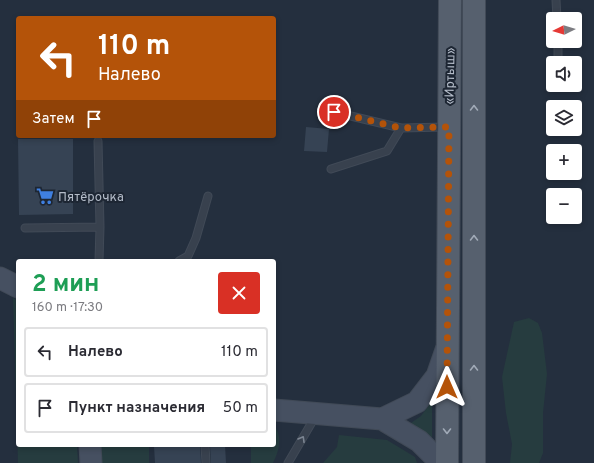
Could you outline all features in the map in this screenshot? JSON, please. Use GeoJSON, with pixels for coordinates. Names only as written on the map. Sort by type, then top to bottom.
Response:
{"type":"FeatureCollection","features":[{"type":"Feature","properties":{"kind":"main road","name":"«Иртыш»"},"geometry":{"type":"LineString","coordinates":[[447,463],[450,0]]}},
{"type":"Feature","properties":{"kind":"main road","name":"«Иртыш»"},"geometry":{"type":"LineString","coordinates":[[474,0],[474,463]]}},
{"type":"Feature","properties":{"kind":"street"},"geometry":{"type":"LineString","coordinates":[[0,278],[16,286]]}},
{"type":"Feature","properties":{"kind":"street"},"geometry":{"type":"LineString","coordinates":[[382,420],[417,402],[437,376],[447,347]]}},
{"type":"Feature","properties":{"kind":"street"},"geometry":{"type":"LineString","coordinates":[[276,410],[382,420],[418,441],[435,457],[437,463]]}},
{"type":"Feature","properties":{"kind":"street"},"geometry":{"type":"LineString","coordinates":[[90,447],[91,463]]}},
{"type":"Feature","properties":{"kind":"lane"},"geometry":{"type":"LineString","coordinates":[[556,0],[557,12]]}},
{"type":"Feature","properties":{"kind":"lane"},"geometry":{"type":"LineString","coordinates":[[334,112],[401,128],[449,127]]}},
{"type":"Feature","properties":{"kind":"lane"},"geometry":{"type":"LineString","coordinates":[[331,169],[387,151],[401,128]]}},
{"type":"Feature","properties":{"kind":"lane"},"geometry":{"type":"LineString","coordinates":[[98,141],[100,227],[99,259]]}},
{"type":"Feature","properties":{"kind":"lane"},"geometry":{"type":"LineString","coordinates":[[183,259],[188,256],[196,238],[208,196]]}},
{"type":"Feature","properties":{"kind":"lane"},"geometry":{"type":"LineString","coordinates":[[25,228],[100,227]]}},
{"type":"Feature","properties":{"kind":"lane"},"geometry":{"type":"LineString","coordinates":[[288,463],[316,414]]}},
{"type":"Feature","properties":{"kind":"lane"},"geometry":{"type":"LineString","coordinates":[[205,447],[206,463]]}},
{"type":"Feature","properties":{"kind":"green space"},"geometry":{"type":"Polygon","coordinates":[[[13,298],[16,300],[16,397],[13,298]]]}},
{"type":"Feature","properties":{"kind":"green space"},"geometry":{"type":"Polygon","coordinates":[[[529,318],[538,323],[542,333],[547,374],[543,413],[543,453],[539,463],[510,463],[512,444],[506,413],[502,377],[514,322],[529,318]]]}},
{"type":"Feature","properties":{"kind":"green space"},"geometry":{"type":"Polygon","coordinates":[[[432,401],[432,438],[408,425],[421,416],[432,401]]]}},
{"type":"Feature","properties":{"kind":"green space"},"geometry":{"type":"Polygon","coordinates":[[[276,428],[279,441],[277,454],[273,463],[251,463],[251,447],[276,447],[276,428]]]}},
{"type":"Feature","properties":{"kind":"green space"},"geometry":{"type":"Polygon","coordinates":[[[339,435],[387,440],[415,457],[417,463],[323,463],[337,447],[339,435]]]}},
{"type":"Feature","properties":{"kind":"green space"},"geometry":{"type":"Polygon","coordinates":[[[18,447],[77,447],[78,463],[18,463],[18,447]]]}},
{"type":"Feature","properties":{"kind":"green space"},"geometry":{"type":"Polygon","coordinates":[[[95,447],[149,447],[149,463],[95,463],[95,447]]]}},
{"type":"Feature","properties":{"kind":"building"},"geometry":{"type":"Polygon","coordinates":[[[306,127],[329,129],[327,152],[304,151],[306,127]]]}},
{"type":"Feature","properties":{"kind":"building"},"geometry":{"type":"Polygon","coordinates":[[[18,139],[73,139],[73,214],[19,215],[18,139]]]}},
{"type":"Feature","properties":{"kind":"building"},"geometry":{"type":"Polygon","coordinates":[[[154,447],[200,447],[201,463],[155,463],[154,447]]]}},
{"type":"Feature","properties":{"kind":"building"},"geometry":{"type":"Polygon","coordinates":[[[210,447],[225,447],[226,463],[211,463],[210,447]]]}},
{"type":"Feature","properties":{"kind":"place","name":"Пятёрочка"},"geometry":{"type":"Point","coordinates":[45,196]}},
{"type":"Feature","properties":{"kind":"route"},"geometry":{"type":"LineString","coordinates":[[334,112],[401,128],[449,127],[447,387]]}}]}
